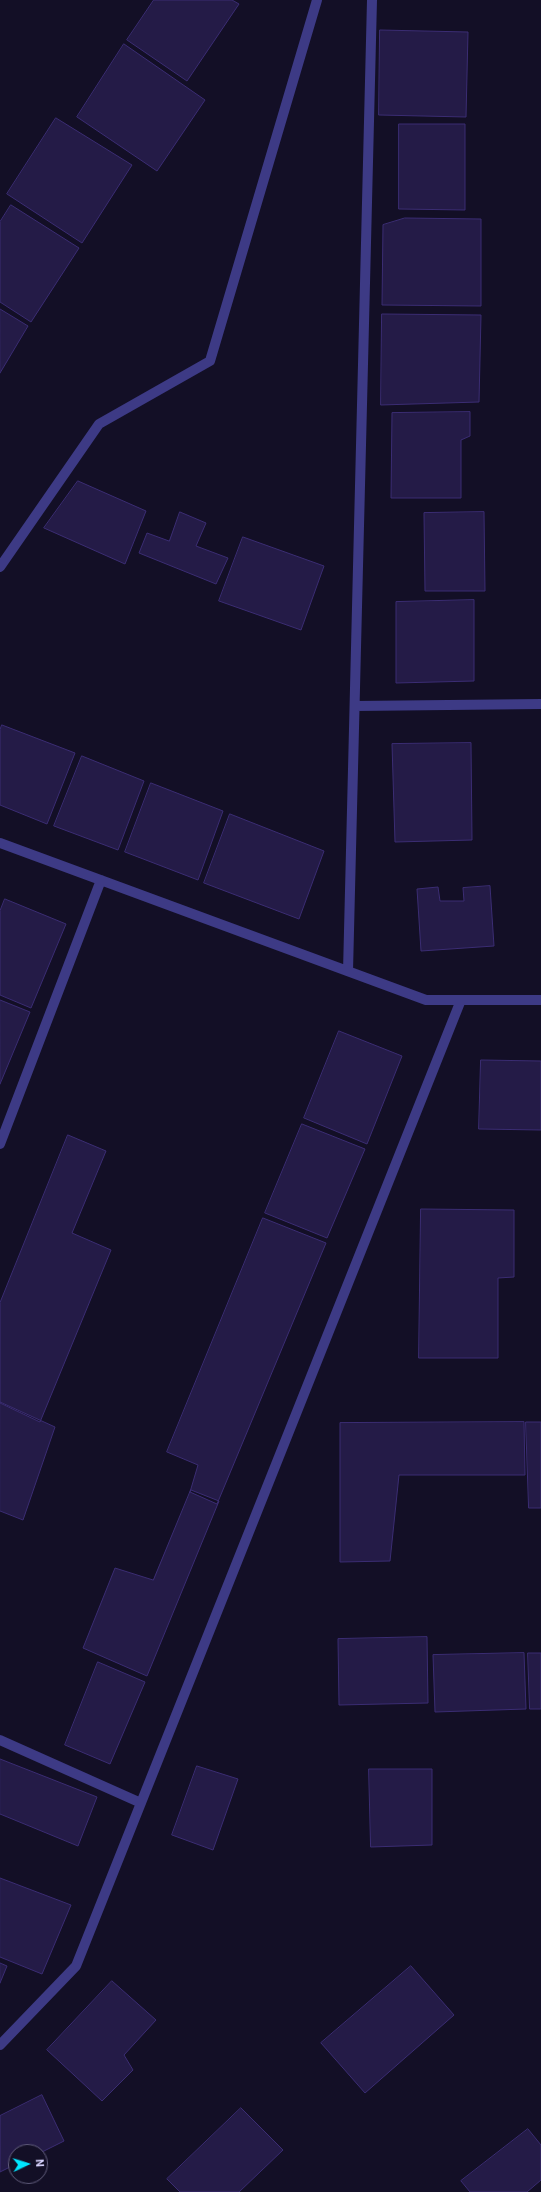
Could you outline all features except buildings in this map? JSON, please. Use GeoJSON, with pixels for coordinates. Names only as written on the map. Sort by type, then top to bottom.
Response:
{"type":"FeatureCollection","features":[{"type":"Feature","properties":{"kind":"street"},"geometry":{"type":"LineString","coordinates":[[0,567],[99,424],[210,361],[317,0]]}},
{"type":"Feature","properties":{"kind":"street"},"geometry":{"type":"LineString","coordinates":[[348,971],[372,0]]}},
{"type":"Feature","properties":{"kind":"street"},"geometry":{"type":"LineString","coordinates":[[355,706],[541,704]]}},
{"type":"Feature","properties":{"kind":"street"},"geometry":{"type":"LineString","coordinates":[[0,843],[426,1000],[541,1000]]}},
{"type":"Feature","properties":{"kind":"street"},"geometry":{"type":"LineString","coordinates":[[0,1144],[101,880]]}},
{"type":"Feature","properties":{"kind":"street"},"geometry":{"type":"LineString","coordinates":[[0,2045],[76,1966],[460,1000]]}},
{"type":"Feature","properties":{"kind":"street"},"geometry":{"type":"LineString","coordinates":[[0,1740],[141,1803]]}}]}
